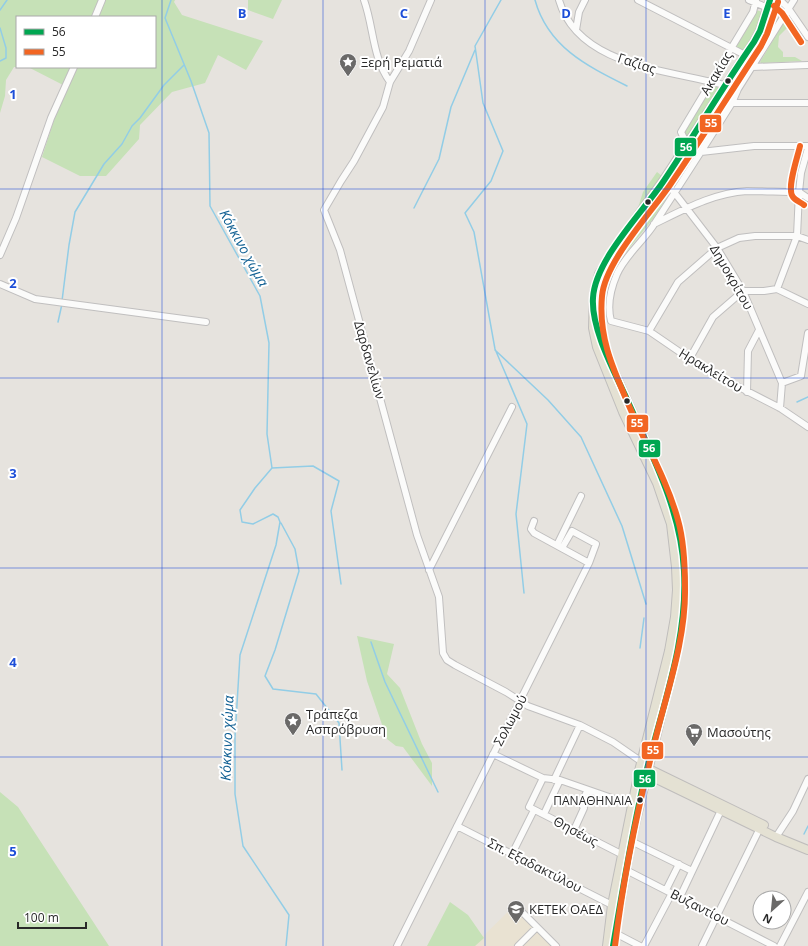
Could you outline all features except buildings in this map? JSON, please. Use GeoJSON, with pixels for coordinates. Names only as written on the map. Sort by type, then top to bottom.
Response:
{"type":"FeatureCollection","features":[{"type":"Feature","properties":{"kind":"main road"},"geometry":{"type":"LineString","coordinates":[[607,946],[612,905],[632,805],[661,720],[679,638],[684,592],[678,525],[666,488],[612,367],[594,312],[594,293],[599,274],[615,247],[687,145],[745,55],[760,30],[769,4]]}},
{"type":"Feature","properties":{"kind":"main road"},"geometry":{"type":"LineString","coordinates":[[644,768],[808,850]]}},
{"type":"Feature","properties":{"kind":"main road"},"geometry":{"type":"LineString","coordinates":[[613,946],[644,768]]}},
{"type":"Feature","properties":{"kind":"main road"},"geometry":{"type":"LineString","coordinates":[[777,834],[808,845]]}},
{"type":"Feature","properties":{"kind":"street"},"geometry":{"type":"LineString","coordinates":[[95,16],[102,0]]}},
{"type":"Feature","properties":{"kind":"street"},"geometry":{"type":"LineString","coordinates":[[364,0],[370,17],[376,54],[380,66],[390,82]]}},
{"type":"Feature","properties":{"kind":"street","name":"Δαρδανελίων"},"geometry":{"type":"LineString","coordinates":[[431,0],[408,51],[390,82],[389,91],[380,113],[354,161],[340,181],[324,210],[340,250],[417,535],[439,597],[443,653],[447,660],[520,701],[538,710],[580,725],[614,742],[644,768]]}},
{"type":"Feature","properties":{"kind":"street","name":"Γαζίας"},"geometry":{"type":"LineString","coordinates":[[559,0],[563,13],[576,30],[594,46],[635,65],[725,84],[738,89]]}},
{"type":"Feature","properties":{"kind":"street"},"geometry":{"type":"LineString","coordinates":[[576,30],[579,12],[585,0]]}},
{"type":"Feature","properties":{"kind":"street"},"geometry":{"type":"LineString","coordinates":[[638,0],[745,55]]}},
{"type":"Feature","properties":{"kind":"street"},"geometry":{"type":"LineString","coordinates":[[780,0],[788,8],[808,37]]}},
{"type":"Feature","properties":{"kind":"street"},"geometry":{"type":"LineString","coordinates":[[654,224],[732,103],[738,89],[794,0]]}},
{"type":"Feature","properties":{"kind":"street"},"geometry":{"type":"LineString","coordinates":[[753,1],[769,4]]}},
{"type":"Feature","properties":{"kind":"street","name":"Ακακίας"},"geometry":{"type":"LineString","coordinates":[[687,145],[681,132],[753,12],[753,1]]}},
{"type":"Feature","properties":{"kind":"street"},"geometry":{"type":"LineString","coordinates":[[752,66],[808,65]]}},
{"type":"Feature","properties":{"kind":"street"},"geometry":{"type":"LineString","coordinates":[[0,255],[16,218],[51,118],[74,68]]}},
{"type":"Feature","properties":{"kind":"street"},"geometry":{"type":"LineString","coordinates":[[732,103],[808,103]]}},
{"type":"Feature","properties":{"kind":"street"},"geometry":{"type":"LineString","coordinates":[[700,152],[754,146],[808,147],[801,173],[797,236],[777,288]]}},
{"type":"Feature","properties":{"kind":"street","name":"Δημοκρίτου"},"geometry":{"type":"LineString","coordinates":[[663,180],[687,208],[717,248],[743,291],[782,383],[780,408]]}},
{"type":"Feature","properties":{"kind":"street"},"geometry":{"type":"LineString","coordinates":[[654,224],[703,201],[732,193],[799,192],[808,198]]}},
{"type":"Feature","properties":{"kind":"street","name":"Ηρακλείτου"},"geometry":{"type":"LineString","coordinates":[[654,224],[635,246],[618,272],[612,293],[609,314],[611,321],[649,331],[706,370],[780,408],[808,427]]}},
{"type":"Feature","properties":{"kind":"street"},"geometry":{"type":"LineString","coordinates":[[649,331],[678,282],[717,248],[739,238],[755,236],[797,236],[808,240]]}},
{"type":"Feature","properties":{"kind":"street"},"geometry":{"type":"LineString","coordinates":[[0,284],[35,299],[206,322]]}},
{"type":"Feature","properties":{"kind":"street"},"geometry":{"type":"LineString","coordinates":[[690,358],[713,317],[743,291],[764,291],[777,288],[808,304]]}},
{"type":"Feature","properties":{"kind":"street"},"geometry":{"type":"LineString","coordinates":[[747,392],[748,351],[760,330]]}},
{"type":"Feature","properties":{"kind":"street"},"geometry":{"type":"LineString","coordinates":[[782,383],[801,376],[808,333]]}},
{"type":"Feature","properties":{"kind":"street"},"geometry":{"type":"LineString","coordinates":[[429,570],[512,407]]}},
{"type":"Feature","properties":{"kind":"street"},"geometry":{"type":"LineString","coordinates":[[559,547],[581,496]]}},
{"type":"Feature","properties":{"kind":"street"},"geometry":{"type":"LineString","coordinates":[[534,521],[531,529],[534,533],[589,563]]}},
{"type":"Feature","properties":{"kind":"street","name":"Σολωμού"},"geometry":{"type":"LineString","coordinates":[[397,946],[597,545],[571,532],[559,547]]}},
{"type":"Feature","properties":{"kind":"street"},"geometry":{"type":"LineString","coordinates":[[544,814],[580,725]]}},
{"type":"Feature","properties":{"kind":"street"},"geometry":{"type":"LineString","coordinates":[[493,754],[543,778],[557,780],[632,805]]}},
{"type":"Feature","properties":{"kind":"street"},"geometry":{"type":"LineString","coordinates":[[512,854],[543,778]]}},
{"type":"Feature","properties":{"kind":"street"},"geometry":{"type":"LineString","coordinates":[[777,834],[793,812],[808,780]]}},
{"type":"Feature","properties":{"kind":"street"},"geometry":{"type":"LineString","coordinates":[[574,830],[584,808],[581,803],[588,790]]}},
{"type":"Feature","properties":{"kind":"street","name":"Θησέως"},"geometry":{"type":"LineString","coordinates":[[531,808],[623,855]]}},
{"type":"Feature","properties":{"kind":"street"},"geometry":{"type":"LineString","coordinates":[[680,897],[722,808]]}},
{"type":"Feature","properties":{"kind":"street","name":"Σπ. Εξαδακτύλου"},"geometry":{"type":"LineString","coordinates":[[457,826],[612,905]]}},
{"type":"Feature","properties":{"kind":"street"},"geometry":{"type":"LineString","coordinates":[[702,946],[761,826]]}},
{"type":"Feature","properties":{"kind":"street"},"geometry":{"type":"LineString","coordinates":[[631,840],[692,872]]}},
{"type":"Feature","properties":{"kind":"street"},"geometry":{"type":"LineString","coordinates":[[644,946],[669,892],[679,864]]}},
{"type":"Feature","properties":{"kind":"street","name":"Βυζαντίου"},"geometry":{"type":"LineString","coordinates":[[626,870],[774,946]]}},
{"type":"Feature","properties":{"kind":"street"},"geometry":{"type":"LineString","coordinates":[[780,946],[808,892]]}},
{"type":"Feature","properties":{"kind":"street"},"geometry":{"type":"LineString","coordinates":[[518,908],[556,946]]}},
{"type":"Feature","properties":{"kind":"street"},"geometry":{"type":"LineString","coordinates":[[518,946],[537,927]]}},
{"type":"Feature","properties":{"kind":"street"},"geometry":{"type":"LineString","coordinates":[[615,933],[640,946]]}},
{"type":"Feature","properties":{"kind":"shaded area","name":"ΚΕΤΕΚ ΟΑΕΔ"},"geometry":{"type":"Polygon","coordinates":[[[517,903],[559,946],[473,946],[517,903]]]}},
{"type":"Feature","properties":{"kind":"green space"},"geometry":{"type":"Polygon","coordinates":[[[0,0],[175,0],[174,2],[182,15],[263,41],[246,70],[218,55],[205,83],[172,92],[140,125],[139,139],[106,176],[80,176],[42,157],[65,86],[30,68],[156,68],[156,16],[16,16],[16,67],[14,67],[6,80],[5,96],[0,113],[0,0]]]}},
{"type":"Feature","properties":{"kind":"green space"},"geometry":{"type":"Polygon","coordinates":[[[248,0],[282,0],[273,19],[248,10],[248,0]]]}},
{"type":"Feature","properties":{"kind":"green space"},"geometry":{"type":"Polygon","coordinates":[[[756,10],[763,12],[752,39],[741,51],[737,49],[736,45],[756,10]]]}},
{"type":"Feature","properties":{"kind":"green space"},"geometry":{"type":"Polygon","coordinates":[[[769,15],[779,20],[737,86],[733,85],[732,79],[769,15]]]}},
{"type":"Feature","properties":{"kind":"green space"},"geometry":{"type":"Polygon","coordinates":[[[784,22],[788,27],[779,36],[778,47],[783,52],[783,57],[795,57],[802,61],[761,63],[760,62],[784,22]]]}},
{"type":"Feature","properties":{"kind":"green space"},"geometry":{"type":"Polygon","coordinates":[[[712,84],[719,87],[686,139],[683,131],[712,84]]]}},
{"type":"Feature","properties":{"kind":"green space"},"geometry":{"type":"Polygon","coordinates":[[[726,89],[733,92],[677,183],[671,184],[669,178],[726,89]]]}},
{"type":"Feature","properties":{"kind":"green space"},"geometry":{"type":"Polygon","coordinates":[[[657,172],[662,176],[637,211],[643,192],[657,172]]]}},
{"type":"Feature","properties":{"kind":"green space"},"geometry":{"type":"Polygon","coordinates":[[[664,187],[670,192],[653,219],[626,252],[619,248],[664,187]]]}},
{"type":"Feature","properties":{"kind":"green space"},"geometry":{"type":"Polygon","coordinates":[[[357,636],[394,644],[387,674],[400,688],[422,744],[432,763],[432,786],[403,747],[396,746],[387,739],[367,681],[357,636]]]}},
{"type":"Feature","properties":{"kind":"green space"},"geometry":{"type":"Polygon","coordinates":[[[0,792],[18,807],[109,946],[0,946],[0,792]]]}},
{"type":"Feature","properties":{"kind":"green space"},"geometry":{"type":"Polygon","coordinates":[[[450,902],[468,915],[484,938],[475,946],[427,946],[450,902]]]}},
{"type":"Feature","properties":{"kind":"waterway"},"geometry":{"type":"LineString","coordinates":[[0,10],[7,0]]}},
{"type":"Feature","properties":{"kind":"waterway","name":"Κόκκινο χώμα"},"geometry":{"type":"LineString","coordinates":[[171,0],[165,18],[191,81],[209,133],[210,206],[260,296],[269,343],[267,434],[272,468],[255,488],[240,510],[242,522],[253,524],[273,514],[278,517],[280,522],[276,545],[240,655],[235,737],[235,794],[243,846],[289,915],[286,946]]}},
{"type":"Feature","properties":{"kind":"waterway"},"geometry":{"type":"LineString","coordinates":[[501,0],[475,46],[483,103],[503,151],[491,181],[465,213],[474,232],[495,349],[527,424],[516,514],[524,593]]}},
{"type":"Feature","properties":{"kind":"waterway"},"geometry":{"type":"LineString","coordinates":[[535,0],[541,16],[559,43],[598,71],[627,86]]}},
{"type":"Feature","properties":{"kind":"waterway"},"geometry":{"type":"LineString","coordinates":[[0,28],[6,48],[6,58],[0,61]]}},
{"type":"Feature","properties":{"kind":"waterway"},"geometry":{"type":"LineString","coordinates":[[414,208],[439,159],[451,107],[475,50]]}},
{"type":"Feature","properties":{"kind":"waterway","name":"Κόκκινο χώμα"},"geometry":{"type":"LineString","coordinates":[[62,301],[75,212],[104,164],[122,144],[132,126],[140,118],[164,85],[184,65]]}},
{"type":"Feature","properties":{"kind":"waterway","name":"Κόκκινο χώμα"},"geometry":{"type":"LineString","coordinates":[[58,322],[62,304]]}},
{"type":"Feature","properties":{"kind":"waterway"},"geometry":{"type":"LineString","coordinates":[[495,350],[548,400],[581,437],[622,526],[646,604]]}},
{"type":"Feature","properties":{"kind":"waterway"},"geometry":{"type":"LineString","coordinates":[[797,402],[808,397]]}},
{"type":"Feature","properties":{"kind":"waterway","name":"Κόκκινο χώμα"},"geometry":{"type":"LineString","coordinates":[[272,468],[313,466],[339,481],[331,511],[341,584]]}},
{"type":"Feature","properties":{"kind":"waterway","name":"Κόκκινο χώμα"},"geometry":{"type":"LineString","coordinates":[[281,523],[295,549],[299,571],[275,650],[265,676],[273,689],[316,694],[339,723],[342,770]]}},
{"type":"Feature","properties":{"kind":"waterway"},"geometry":{"type":"LineString","coordinates":[[640,648],[644,618]]}},
{"type":"Feature","properties":{"kind":"waterway","name":"Κόκκινο χώμα"},"geometry":{"type":"LineString","coordinates":[[371,642],[385,682],[438,792]]}},
{"type":"Feature","properties":{"kind":"waterway"},"geometry":{"type":"LineString","coordinates":[[804,834],[808,826]]}},
{"type":"Feature","properties":{"kind":"transit line","name":"56"},"geometry":{"type":"LineString","coordinates":[[613,946],[636,816],[678,648],[684,597],[684,571],[682,548],[671,503],[654,459],[609,361],[599,335],[593,310],[593,298],[596,283],[610,253],[663,182],[754,42],[760,31],[770,0]]}},
{"type":"Feature","properties":{"kind":"transit line","name":"55"},"geometry":{"type":"LineString","coordinates":[[615,946],[626,870],[636,820],[679,647],[684,608],[685,580],[683,545],[680,528],[673,505],[662,477],[618,381],[608,354],[602,326],[602,296],[611,268],[693,151],[761,46],[767,34],[778,2]]}},
{"type":"Feature","properties":{"kind":"transit line","name":"55"},"geometry":{"type":"LineString","coordinates":[[774,6],[782,13],[801,42]]}},
{"type":"Feature","properties":{"kind":"transit line","name":"55"},"geometry":{"type":"LineString","coordinates":[[800,146],[793,172],[791,193],[794,198],[804,205]]}},
{"type":"Feature","properties":{"kind":"place","name":"Ξερή Ρεματιά"},"geometry":{"type":"Point","coordinates":[348,77]}},
{"type":"Feature","properties":{"kind":"place","name":"Τράπεζα Ασπρόβρυση"},"geometry":{"type":"Point","coordinates":[293,736]}},
{"type":"Feature","properties":{"kind":"place","name":"Μασούτης"},"geometry":{"type":"Point","coordinates":[694,747]}},
{"type":"Feature","properties":{"kind":"place","name":"ΠΑΝΑΘΗΝΑΙΑ"},"geometry":{"type":"Point","coordinates":[640,800]}},
{"type":"Feature","properties":{"kind":"place","name":"ΚΕΤΕΚ ΟΑΕΔ"},"geometry":{"type":"Point","coordinates":[516,924]}}]}
